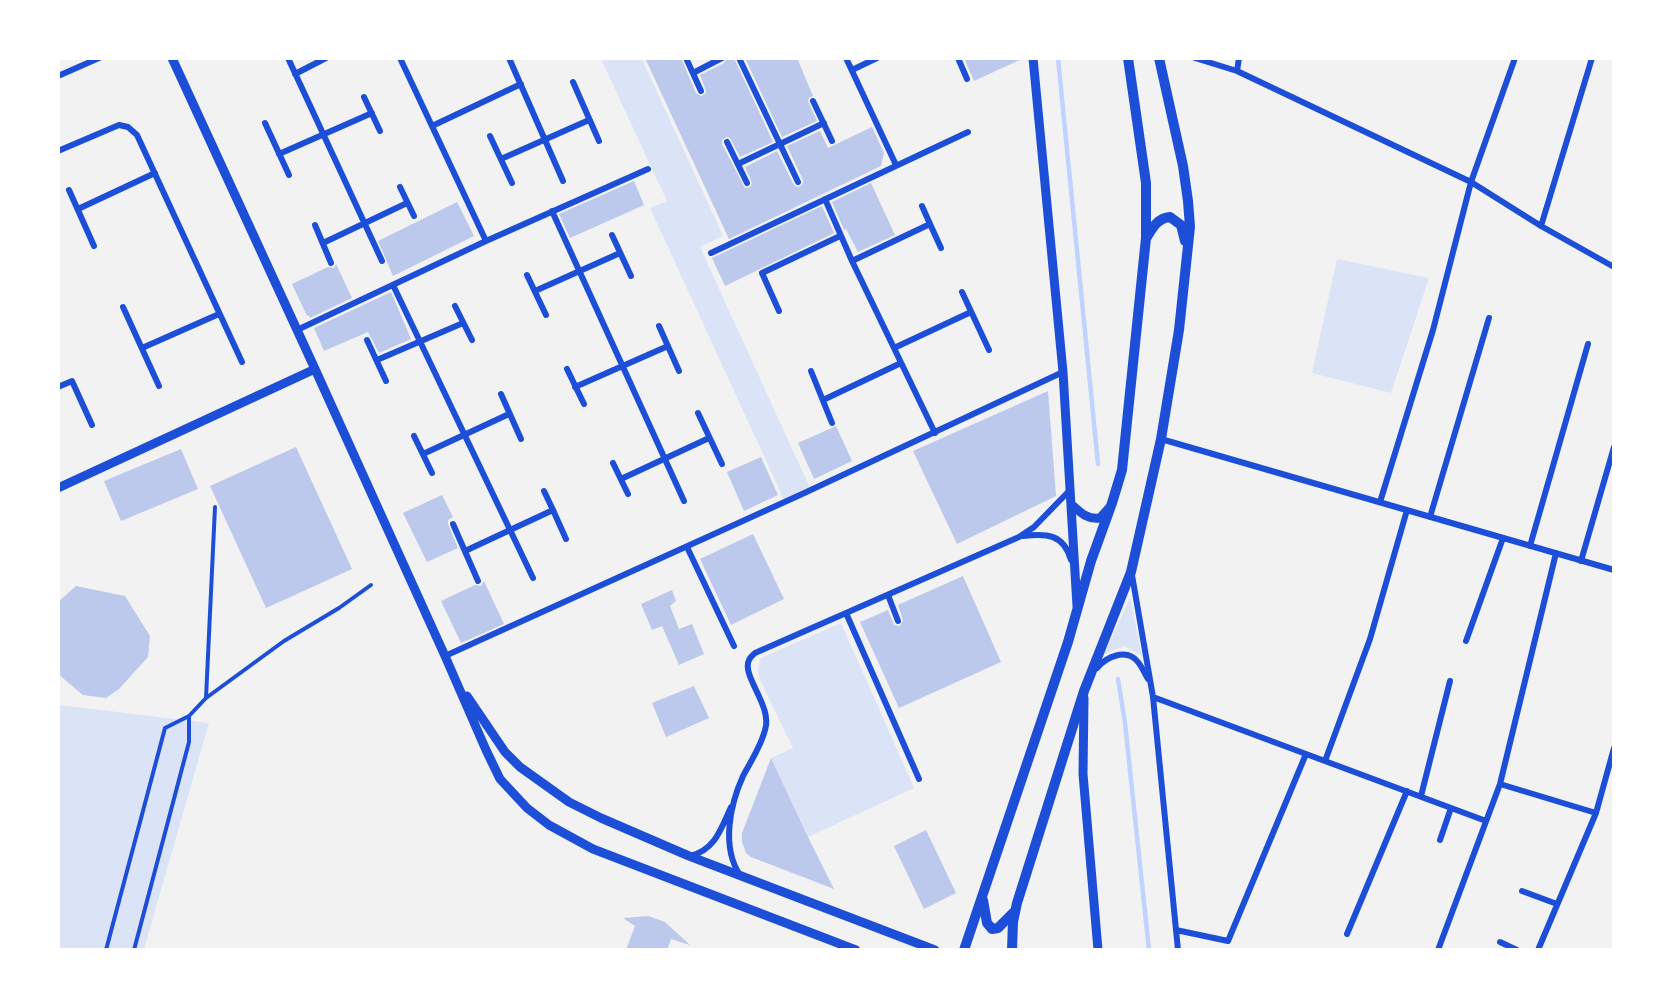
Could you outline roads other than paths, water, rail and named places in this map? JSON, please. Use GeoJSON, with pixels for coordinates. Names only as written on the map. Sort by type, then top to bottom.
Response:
{"type":"FeatureCollection","features":[{"type":"Feature","properties":{"kind":"main road"},"geometry":{"type":"LineString","coordinates":[[964,950],[1068,642],[1091,561],[1122,470],[1146,238],[1146,183],[1128,58]]}},
{"type":"Feature","properties":{"kind":"main road"},"geometry":{"type":"LineString","coordinates":[[1012,950],[1015,911],[1084,691],[1131,572],[1161,439],[1179,330],[1190,227],[1183,166],[1159,58]]}},
{"type":"Feature","properties":{"kind":"main road"},"geometry":{"type":"LineString","coordinates":[[1146,238],[1154,225],[1170,217],[1181,225],[1187,253]]}},
{"type":"Feature","properties":{"kind":"main road"},"geometry":{"type":"LineString","coordinates":[[982,897],[987,923],[992,929],[998,928],[1015,911]]}},
{"type":"Feature","properties":{"kind":"street"},"geometry":{"type":"LineString","coordinates":[[58,76],[99,58]]}},
{"type":"Feature","properties":{"kind":"street"},"geometry":{"type":"LineString","coordinates":[[172,58],[500,779],[527,808],[549,825],[593,849],[856,950]]}},
{"type":"Feature","properties":{"kind":"street"},"geometry":{"type":"LineString","coordinates":[[288,58],[382,261]]}},
{"type":"Feature","properties":{"kind":"street"},"geometry":{"type":"LineString","coordinates":[[295,74],[326,58]]}},
{"type":"Feature","properties":{"kind":"street"},"geometry":{"type":"LineString","coordinates":[[400,58],[486,241]]}},
{"type":"Feature","properties":{"kind":"street"},"geometry":{"type":"LineString","coordinates":[[509,58],[563,181]]}},
{"type":"Feature","properties":{"kind":"street"},"geometry":{"type":"LineString","coordinates":[[686,58],[701,91]]}},
{"type":"Feature","properties":{"kind":"street"},"geometry":{"type":"LineString","coordinates":[[693,73],[722,58]]}},
{"type":"Feature","properties":{"kind":"street"},"geometry":{"type":"LineString","coordinates":[[739,58],[798,182]]}},
{"type":"Feature","properties":{"kind":"street"},"geometry":{"type":"LineString","coordinates":[[846,58],[896,165]]}},
{"type":"Feature","properties":{"kind":"street"},"geometry":{"type":"LineString","coordinates":[[852,70],[877,58]]}},
{"type":"Feature","properties":{"kind":"street"},"geometry":{"type":"LineString","coordinates":[[958,58],[967,79]]}},
{"type":"Feature","properties":{"kind":"street"},"geometry":{"type":"LineString","coordinates":[[1033,58],[1063,372],[1077,608]]}},
{"type":"Feature","properties":{"kind":"street"},"geometry":{"type":"LineString","coordinates":[[1195,58],[1237,71],[1471,182],[1541,226],[1614,267]]}},
{"type":"Feature","properties":{"kind":"street"},"geometry":{"type":"LineString","coordinates":[[1237,71],[1239,58]]}},
{"type":"Feature","properties":{"kind":"street"},"geometry":{"type":"LineString","coordinates":[[1380,502],[1432,330],[1471,182],[1515,58]]}},
{"type":"Feature","properties":{"kind":"street"},"geometry":{"type":"LineString","coordinates":[[1541,226],[1592,58]]}},
{"type":"Feature","properties":{"kind":"street"},"geometry":{"type":"LineString","coordinates":[[573,82],[599,141]]}},
{"type":"Feature","properties":{"kind":"street"},"geometry":{"type":"LineString","coordinates":[[432,126],[521,84]]}},
{"type":"Feature","properties":{"kind":"street"},"geometry":{"type":"LineString","coordinates":[[364,97],[380,130]]}},
{"type":"Feature","properties":{"kind":"street"},"geometry":{"type":"LineString","coordinates":[[813,100],[832,141]]}},
{"type":"Feature","properties":{"kind":"street"},"geometry":{"type":"LineString","coordinates":[[279,154],[372,113]]}},
{"type":"Feature","properties":{"kind":"street"},"geometry":{"type":"LineString","coordinates":[[501,159],[589,120]]}},
{"type":"Feature","properties":{"kind":"street"},"geometry":{"type":"LineString","coordinates":[[266,123],[289,175]]}},
{"type":"Feature","properties":{"kind":"street"},"geometry":{"type":"LineString","coordinates":[[738,164],[824,123]]}},
{"type":"Feature","properties":{"kind":"street"},"geometry":{"type":"LineString","coordinates":[[58,151],[119,125],[128,127],[137,135],[242,362]]}},
{"type":"Feature","properties":{"kind":"street"},"geometry":{"type":"LineString","coordinates":[[711,254],[968,132]]}},
{"type":"Feature","properties":{"kind":"street"},"geometry":{"type":"LineString","coordinates":[[490,136],[512,183]]}},
{"type":"Feature","properties":{"kind":"street"},"geometry":{"type":"LineString","coordinates":[[727,142],[747,183]]}},
{"type":"Feature","properties":{"kind":"street"},"geometry":{"type":"LineString","coordinates":[[297,330],[486,241],[648,170]]}},
{"type":"Feature","properties":{"kind":"street"},"geometry":{"type":"LineString","coordinates":[[78,209],[155,173]]}},
{"type":"Feature","properties":{"kind":"street"},"geometry":{"type":"LineString","coordinates":[[400,187],[414,216]]}},
{"type":"Feature","properties":{"kind":"street"},"geometry":{"type":"LineString","coordinates":[[69,190],[94,246]]}},
{"type":"Feature","properties":{"kind":"street"},"geometry":{"type":"LineString","coordinates":[[825,199],[840,236],[935,433]]}},
{"type":"Feature","properties":{"kind":"street"},"geometry":{"type":"LineString","coordinates":[[323,243],[407,203]]}},
{"type":"Feature","properties":{"kind":"street"},"geometry":{"type":"LineString","coordinates":[[922,206],[942,248]]}},
{"type":"Feature","properties":{"kind":"street"},"geometry":{"type":"LineString","coordinates":[[552,211],[684,501]]}},
{"type":"Feature","properties":{"kind":"street"},"geometry":{"type":"LineString","coordinates":[[852,261],[930,224]]}},
{"type":"Feature","properties":{"kind":"street"},"geometry":{"type":"LineString","coordinates":[[315,225],[331,263]]}},
{"type":"Feature","properties":{"kind":"street"},"geometry":{"type":"LineString","coordinates":[[612,235],[631,276]]}},
{"type":"Feature","properties":{"kind":"street"},"geometry":{"type":"LineString","coordinates":[[779,311],[762,273],[840,236]]}},
{"type":"Feature","properties":{"kind":"street"},"geometry":{"type":"LineString","coordinates":[[535,291],[620,253]]}},
{"type":"Feature","properties":{"kind":"street"},"geometry":{"type":"LineString","coordinates":[[527,275],[546,315]]}},
{"type":"Feature","properties":{"kind":"street"},"geometry":{"type":"LineString","coordinates":[[393,285],[532,578]]}},
{"type":"Feature","properties":{"kind":"street"},"geometry":{"type":"LineString","coordinates":[[962,292],[989,350]]}},
{"type":"Feature","properties":{"kind":"street"},"geometry":{"type":"LineString","coordinates":[[455,306],[472,340]]}},
{"type":"Feature","properties":{"kind":"street"},"geometry":{"type":"LineString","coordinates":[[123,307],[159,386]]}},
{"type":"Feature","properties":{"kind":"street"},"geometry":{"type":"LineString","coordinates":[[894,348],[971,312]]}},
{"type":"Feature","properties":{"kind":"street"},"geometry":{"type":"LineString","coordinates":[[142,348],[219,314]]}},
{"type":"Feature","properties":{"kind":"street"},"geometry":{"type":"LineString","coordinates":[[1430,517],[1489,318]]}},
{"type":"Feature","properties":{"kind":"street"},"geometry":{"type":"LineString","coordinates":[[376,360],[463,323]]}},
{"type":"Feature","properties":{"kind":"street"},"geometry":{"type":"LineString","coordinates":[[659,326],[679,371]]}},
{"type":"Feature","properties":{"kind":"street"},"geometry":{"type":"LineString","coordinates":[[368,340],[386,381]]}},
{"type":"Feature","properties":{"kind":"street"},"geometry":{"type":"LineString","coordinates":[[1530,546],[1588,344]]}},
{"type":"Feature","properties":{"kind":"street"},"geometry":{"type":"LineString","coordinates":[[575,387],[668,346]]}},
{"type":"Feature","properties":{"kind":"street"},"geometry":{"type":"LineString","coordinates":[[823,400],[901,363]]}},
{"type":"Feature","properties":{"kind":"street"},"geometry":{"type":"LineString","coordinates":[[58,488],[315,369]]}},
{"type":"Feature","properties":{"kind":"street"},"geometry":{"type":"LineString","coordinates":[[567,369],[584,404]]}},
{"type":"Feature","properties":{"kind":"street"},"geometry":{"type":"LineString","coordinates":[[810,371],[832,423]]}},
{"type":"Feature","properties":{"kind":"street"},"geometry":{"type":"LineString","coordinates":[[445,656],[687,547],[1063,372]]}},
{"type":"Feature","properties":{"kind":"street"},"geometry":{"type":"LineString","coordinates":[[58,387],[72,381],[92,425]]}},
{"type":"Feature","properties":{"kind":"street"},"geometry":{"type":"LineString","coordinates":[[501,394],[521,439]]}},
{"type":"Feature","properties":{"kind":"street"},"geometry":{"type":"LineString","coordinates":[[698,413],[722,464]]}},
{"type":"Feature","properties":{"kind":"street"},"geometry":{"type":"LineString","coordinates":[[423,454],[509,414]]}},
{"type":"Feature","properties":{"kind":"street"},"geometry":{"type":"LineString","coordinates":[[414,436],[432,473]]}},
{"type":"Feature","properties":{"kind":"street"},"geometry":{"type":"LineString","coordinates":[[621,478],[709,438]]}},
{"type":"Feature","properties":{"kind":"street"},"geometry":{"type":"LineString","coordinates":[[1161,439],[1614,570]]}},
{"type":"Feature","properties":{"kind":"street"},"geometry":{"type":"LineString","coordinates":[[1581,561],[1614,447]]}},
{"type":"Feature","properties":{"kind":"street"},"geometry":{"type":"LineString","coordinates":[[614,463],[628,494]]}},
{"type":"Feature","properties":{"kind":"street"},"geometry":{"type":"LineString","coordinates":[[689,856],[704,851],[721,830],[742,779],[764,736],[767,724],[766,712],[750,676],[749,658],[755,653],[1019,537],[1034,527],[1071,490]]}},
{"type":"Feature","properties":{"kind":"street"},"geometry":{"type":"LineString","coordinates":[[544,491],[566,539]]}},
{"type":"Feature","properties":{"kind":"street"},"geometry":{"type":"LineString","coordinates":[[1071,504],[1092,519],[1100,518],[1112,503]]}},
{"type":"Feature","properties":{"kind":"street"},"geometry":{"type":"LineString","coordinates":[[465,551],[553,510]]}},
{"type":"Feature","properties":{"kind":"street"},"geometry":{"type":"LineString","coordinates":[[1325,761],[1370,639],[1407,510]]}},
{"type":"Feature","properties":{"kind":"street"},"geometry":{"type":"LineString","coordinates":[[453,524],[478,581]]}},
{"type":"Feature","properties":{"kind":"street"},"geometry":{"type":"LineString","coordinates":[[1019,537],[1041,534],[1057,539],[1068,547],[1075,573]]}},
{"type":"Feature","properties":{"kind":"street"},"geometry":{"type":"LineString","coordinates":[[1466,641],[1503,538]]}},
{"type":"Feature","properties":{"kind":"street"},"geometry":{"type":"LineString","coordinates":[[687,547],[734,646]]}},
{"type":"Feature","properties":{"kind":"street"},"geometry":{"type":"LineString","coordinates":[[1438,950],[1500,784],[1556,554]]}},
{"type":"Feature","properties":{"kind":"street"},"geometry":{"type":"LineString","coordinates":[[1131,572],[1153,698],[1178,950]]}},
{"type":"Feature","properties":{"kind":"street"},"geometry":{"type":"LineString","coordinates":[[888,595],[898,621]]}},
{"type":"Feature","properties":{"kind":"street"},"geometry":{"type":"LineString","coordinates":[[846,613],[919,779]]}},
{"type":"Feature","properties":{"kind":"street"},"geometry":{"type":"LineString","coordinates":[[1089,680],[1099,665],[1110,657],[1126,654],[1137,660],[1151,685]]}},
{"type":"Feature","properties":{"kind":"street"},"geometry":{"type":"LineString","coordinates":[[454,676],[505,752],[520,767],[569,802],[689,856],[935,950]]}},
{"type":"Feature","properties":{"kind":"street"},"geometry":{"type":"LineString","coordinates":[[1421,796],[1450,681]]}},
{"type":"Feature","properties":{"kind":"street"},"geometry":{"type":"LineString","coordinates":[[1084,691],[1083,774],[1098,950]]}},
{"type":"Feature","properties":{"kind":"street"},"geometry":{"type":"LineString","coordinates":[[1153,698],[1486,821]]}},
{"type":"Feature","properties":{"kind":"street"},"geometry":{"type":"LineString","coordinates":[[1538,950],[1596,813],[1614,748]]}},
{"type":"Feature","properties":{"kind":"street"},"geometry":{"type":"LineString","coordinates":[[1176,930],[1228,941],[1306,754]]}},
{"type":"Feature","properties":{"kind":"street"},"geometry":{"type":"LineString","coordinates":[[1500,784],[1596,813]]}},
{"type":"Feature","properties":{"kind":"street"},"geometry":{"type":"LineString","coordinates":[[1347,934],[1407,791]]}},
{"type":"Feature","properties":{"kind":"street"},"geometry":{"type":"LineString","coordinates":[[734,801],[730,852],[742,877]]}},
{"type":"Feature","properties":{"kind":"street"},"geometry":{"type":"LineString","coordinates":[[1440,840],[1451,808]]}},
{"type":"Feature","properties":{"kind":"street"},"geometry":{"type":"LineString","coordinates":[[1522,891],[1557,904]]}},
{"type":"Feature","properties":{"kind":"street"},"geometry":{"type":"LineString","coordinates":[[1500,942],[1517,950]]}},
{"type":"Feature","properties":{"kind":"lane"},"geometry":{"type":"LineString","coordinates":[[206,698],[215,507]]}},
{"type":"Feature","properties":{"kind":"lane"},"geometry":{"type":"LineString","coordinates":[[106,950],[165,728],[189,716],[206,698],[284,640],[339,608],[371,585]]}},
{"type":"Feature","properties":{"kind":"lane"},"geometry":{"type":"LineString","coordinates":[[134,950],[189,742],[189,716]]}},
{"type":"Feature","properties":{"kind":"waterway"},"geometry":{"type":"LineString","coordinates":[[1058,58],[1098,464]]}},
{"type":"Feature","properties":{"kind":"waterway"},"geometry":{"type":"LineString","coordinates":[[1118,679],[1125,723],[1149,950]]}}]}
